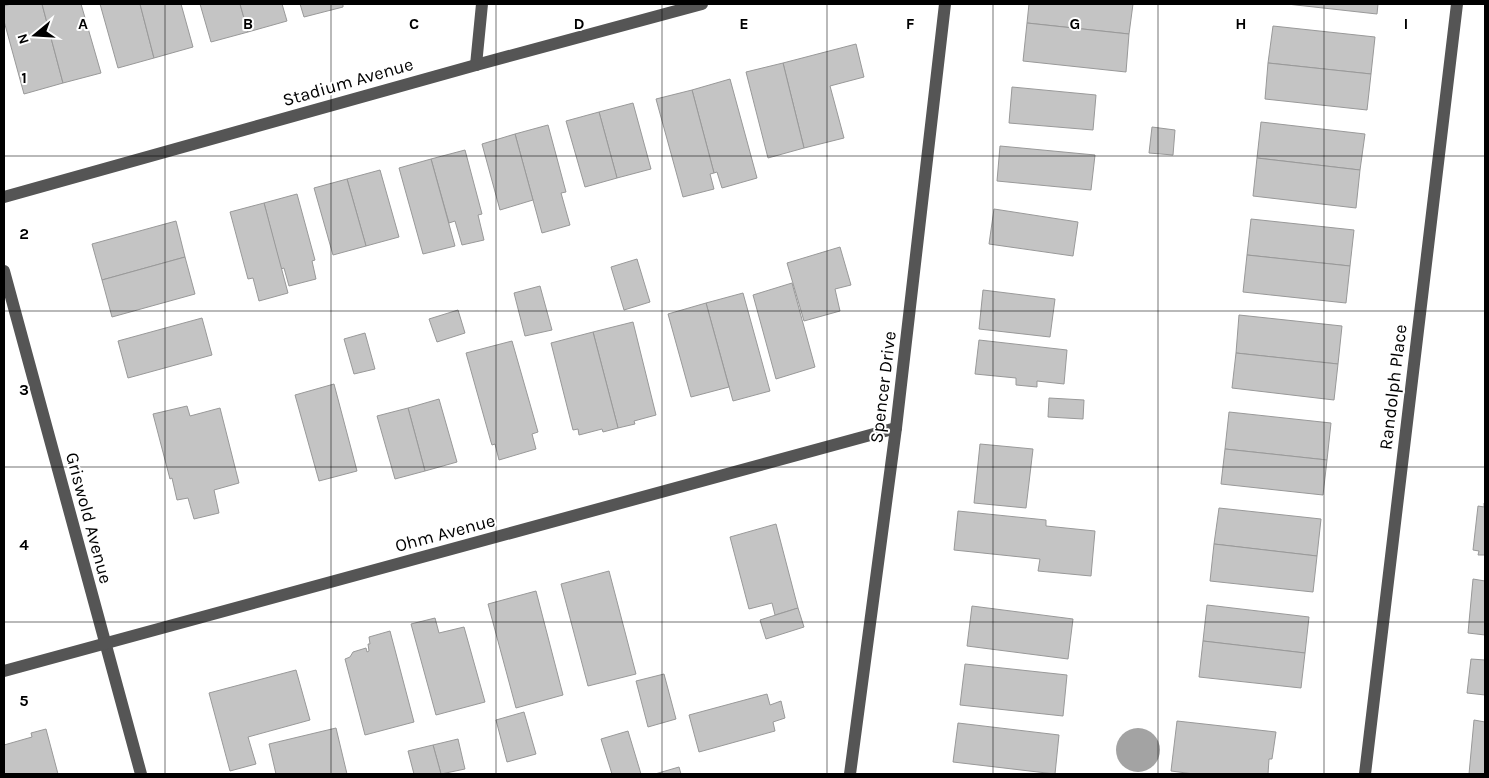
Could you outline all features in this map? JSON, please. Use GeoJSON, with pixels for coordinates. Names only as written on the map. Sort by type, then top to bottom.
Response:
{"type":"FeatureCollection","features":[{"type":"Feature","properties":{"kind":"street"},"geometry":{"type":"LineString","coordinates":[[476,65],[482,4]]}},
{"type":"Feature","properties":{"kind":"street","name":"Stadium Avenue"},"geometry":{"type":"LineString","coordinates":[[4,196],[702,4]]}},
{"type":"Feature","properties":{"kind":"street","name":"Spencer Drive"},"geometry":{"type":"LineString","coordinates":[[850,774],[896,428],[945,4]]}},
{"type":"Feature","properties":{"kind":"street","name":"Randolph Place"},"geometry":{"type":"LineString","coordinates":[[1365,774],[1457,4]]}},
{"type":"Feature","properties":{"kind":"street","name":"Griswold Avenue"},"geometry":{"type":"LineString","coordinates":[[4,271],[141,774]]}},
{"type":"Feature","properties":{"kind":"street","name":"Ohm Avenue"},"geometry":{"type":"LineString","coordinates":[[4,671],[896,428]]}},
{"type":"Feature","properties":{"kind":"shaded area"},"geometry":{"type":"Polygon","coordinates":[[[1134,728],[1142,728],[1154,734],[1160,750],[1154,766],[1142,772],[1134,772],[1122,766],[1116,754],[1116,746],[1122,734],[1134,728]]]}},
{"type":"Feature","properties":{"kind":"building"},"geometry":{"type":"Polygon","coordinates":[[[11,4],[42,4],[63,83],[24,94],[4,21],[4,6],[11,4]]]}},
{"type":"Feature","properties":{"kind":"building"},"geometry":{"type":"Polygon","coordinates":[[[42,4],[81,4],[101,73],[63,83],[42,4]]]}},
{"type":"Feature","properties":{"kind":"building"},"geometry":{"type":"Polygon","coordinates":[[[100,4],[140,4],[154,58],[118,68],[100,4]]]}},
{"type":"Feature","properties":{"kind":"building"},"geometry":{"type":"Polygon","coordinates":[[[140,4],[181,4],[193,47],[154,58],[140,4]]]}},
{"type":"Feature","properties":{"kind":"building"},"geometry":{"type":"Polygon","coordinates":[[[200,4],[240,4],[248,32],[211,42],[200,4]]]}},
{"type":"Feature","properties":{"kind":"building"},"geometry":{"type":"Polygon","coordinates":[[[240,4],[282,4],[287,21],[248,32],[240,4]]]}},
{"type":"Feature","properties":{"kind":"building"},"geometry":{"type":"Polygon","coordinates":[[[300,4],[343,4],[343,7],[304,17],[300,4]]]}},
{"type":"Feature","properties":{"kind":"building"},"geometry":{"type":"Polygon","coordinates":[[[1029,4],[1133,4],[1129,34],[1027,23],[1029,4]]]}},
{"type":"Feature","properties":{"kind":"building"},"geometry":{"type":"Polygon","coordinates":[[[1287,4],[1378,4],[1377,14],[1287,4]]]}},
{"type":"Feature","properties":{"kind":"building"},"geometry":{"type":"Polygon","coordinates":[[[1027,23],[1129,34],[1126,72],[1023,61],[1027,23]]]}},
{"type":"Feature","properties":{"kind":"building"},"geometry":{"type":"Polygon","coordinates":[[[1273,26],[1375,37],[1371,74],[1268,63],[1273,26]]]}},
{"type":"Feature","properties":{"kind":"building"},"geometry":{"type":"Polygon","coordinates":[[[856,44],[864,77],[830,86],[844,138],[804,148],[783,63],[856,44]]]}},
{"type":"Feature","properties":{"kind":"building"},"geometry":{"type":"Polygon","coordinates":[[[783,63],[804,148],[768,158],[746,72],[783,63]]]}},
{"type":"Feature","properties":{"kind":"building"},"geometry":{"type":"Polygon","coordinates":[[[1268,63],[1371,74],[1367,110],[1265,99],[1268,63]]]}},
{"type":"Feature","properties":{"kind":"building"},"geometry":{"type":"Polygon","coordinates":[[[730,79],[757,178],[722,188],[717,172],[714,173],[692,90],[730,79]]]}},
{"type":"Feature","properties":{"kind":"building"},"geometry":{"type":"Polygon","coordinates":[[[1012,87],[1096,95],[1093,130],[1009,123],[1012,87]]]}},
{"type":"Feature","properties":{"kind":"building"},"geometry":{"type":"Polygon","coordinates":[[[692,90],[714,173],[710,174],[714,189],[683,197],[656,99],[692,90]]]}},
{"type":"Feature","properties":{"kind":"building"},"geometry":{"type":"Polygon","coordinates":[[[633,103],[651,169],[617,178],[599,112],[633,103]]]}},
{"type":"Feature","properties":{"kind":"building"},"geometry":{"type":"Polygon","coordinates":[[[599,112],[617,178],[585,187],[566,121],[599,112]]]}},
{"type":"Feature","properties":{"kind":"building"},"geometry":{"type":"Polygon","coordinates":[[[1261,122],[1365,134],[1360,170],[1257,158],[1261,122]]]}},
{"type":"Feature","properties":{"kind":"building"},"geometry":{"type":"Polygon","coordinates":[[[548,125],[566,192],[561,193],[570,225],[542,233],[515,134],[548,125]]]}},
{"type":"Feature","properties":{"kind":"building"},"geometry":{"type":"Polygon","coordinates":[[[1152,127],[1175,130],[1173,155],[1149,153],[1152,127]]]}},
{"type":"Feature","properties":{"kind":"building"},"geometry":{"type":"Polygon","coordinates":[[[515,134],[533,200],[500,210],[482,144],[515,134]]]}},
{"type":"Feature","properties":{"kind":"building"},"geometry":{"type":"Polygon","coordinates":[[[1000,146],[1095,155],[1091,190],[997,181],[1000,146]]]}},
{"type":"Feature","properties":{"kind":"building"},"geometry":{"type":"Polygon","coordinates":[[[465,150],[482,214],[478,215],[484,240],[462,245],[455,221],[449,223],[431,159],[465,150]]]}},
{"type":"Feature","properties":{"kind":"building"},"geometry":{"type":"Polygon","coordinates":[[[1257,158],[1360,170],[1356,208],[1253,196],[1257,158]]]}},
{"type":"Feature","properties":{"kind":"building"},"geometry":{"type":"Polygon","coordinates":[[[431,159],[455,246],[423,254],[399,168],[431,159]]]}},
{"type":"Feature","properties":{"kind":"building"},"geometry":{"type":"Polygon","coordinates":[[[380,170],[399,237],[366,246],[347,179],[380,170]]]}},
{"type":"Feature","properties":{"kind":"building"},"geometry":{"type":"Polygon","coordinates":[[[347,179],[366,246],[333,255],[314,188],[347,179]]]}},
{"type":"Feature","properties":{"kind":"building"},"geometry":{"type":"Polygon","coordinates":[[[297,194],[315,260],[312,261],[316,279],[289,286],[284,268],[281,269],[264,203],[297,194]]]}},
{"type":"Feature","properties":{"kind":"building"},"geometry":{"type":"Polygon","coordinates":[[[264,203],[288,293],[259,301],[253,278],[248,279],[230,212],[264,203]]]}},
{"type":"Feature","properties":{"kind":"building"},"geometry":{"type":"Polygon","coordinates":[[[994,209],[1078,222],[1073,256],[989,244],[994,209]]]}},
{"type":"Feature","properties":{"kind":"building"},"geometry":{"type":"Polygon","coordinates":[[[1251,219],[1354,230],[1350,266],[1247,255],[1251,219]]]}},
{"type":"Feature","properties":{"kind":"building"},"geometry":{"type":"Polygon","coordinates":[[[176,221],[185,257],[102,280],[92,244],[176,221]]]}},
{"type":"Feature","properties":{"kind":"building"},"geometry":{"type":"Polygon","coordinates":[[[840,247],[851,285],[835,289],[840,311],[804,321],[787,263],[840,247]]]}},
{"type":"Feature","properties":{"kind":"building"},"geometry":{"type":"Polygon","coordinates":[[[1247,255],[1350,266],[1346,303],[1243,292],[1247,255]]]}},
{"type":"Feature","properties":{"kind":"building"},"geometry":{"type":"Polygon","coordinates":[[[185,257],[195,294],[112,317],[102,280],[185,257]]]}},
{"type":"Feature","properties":{"kind":"building"},"geometry":{"type":"Polygon","coordinates":[[[637,259],[650,302],[624,310],[611,267],[637,259]]]}},
{"type":"Feature","properties":{"kind":"building"},"geometry":{"type":"Polygon","coordinates":[[[792,283],[815,367],[776,379],[753,295],[792,283]]]}},
{"type":"Feature","properties":{"kind":"building"},"geometry":{"type":"Polygon","coordinates":[[[540,286],[552,330],[525,336],[514,293],[540,286]]]}},
{"type":"Feature","properties":{"kind":"building"},"geometry":{"type":"Polygon","coordinates":[[[983,290],[1055,299],[1050,337],[979,329],[983,290]]]}},
{"type":"Feature","properties":{"kind":"building"},"geometry":{"type":"Polygon","coordinates":[[[743,293],[770,391],[733,401],[706,303],[743,293]]]}},
{"type":"Feature","properties":{"kind":"building"},"geometry":{"type":"Polygon","coordinates":[[[706,303],[729,387],[691,397],[668,314],[706,303]]]}},
{"type":"Feature","properties":{"kind":"building"},"geometry":{"type":"Polygon","coordinates":[[[458,310],[465,333],[437,342],[429,319],[458,310]]]}},
{"type":"Feature","properties":{"kind":"building"},"geometry":{"type":"Polygon","coordinates":[[[1239,315],[1342,326],[1338,364],[1236,353],[1239,315]]]}},
{"type":"Feature","properties":{"kind":"building"},"geometry":{"type":"Polygon","coordinates":[[[202,318],[212,355],[128,378],[118,341],[202,318]]]}},
{"type":"Feature","properties":{"kind":"building"},"geometry":{"type":"Polygon","coordinates":[[[633,322],[656,415],[634,421],[635,424],[618,428],[593,332],[633,322]]]}},
{"type":"Feature","properties":{"kind":"building"},"geometry":{"type":"Polygon","coordinates":[[[593,332],[618,428],[603,432],[602,429],[579,435],[578,429],[573,430],[551,343],[593,332]]]}},
{"type":"Feature","properties":{"kind":"building"},"geometry":{"type":"Polygon","coordinates":[[[365,333],[375,369],[354,374],[344,339],[365,333]]]}},
{"type":"Feature","properties":{"kind":"building"},"geometry":{"type":"Polygon","coordinates":[[[979,340],[1067,350],[1064,384],[1037,381],[1037,387],[1016,385],[1016,378],[975,374],[979,340]]]}},
{"type":"Feature","properties":{"kind":"building"},"geometry":{"type":"Polygon","coordinates":[[[512,341],[538,432],[532,434],[536,449],[499,460],[495,444],[492,445],[491,442],[466,353],[512,341]]]}},
{"type":"Feature","properties":{"kind":"building"},"geometry":{"type":"Polygon","coordinates":[[[1236,353],[1338,364],[1334,400],[1232,388],[1236,353]]]}},
{"type":"Feature","properties":{"kind":"building"},"geometry":{"type":"Polygon","coordinates":[[[334,384],[357,471],[319,481],[295,395],[334,384]]]}},
{"type":"Feature","properties":{"kind":"building"},"geometry":{"type":"Polygon","coordinates":[[[1049,398],[1084,400],[1083,419],[1048,417],[1049,398]]]}},
{"type":"Feature","properties":{"kind":"building"},"geometry":{"type":"Polygon","coordinates":[[[439,399],[457,462],[425,471],[408,408],[439,399]]]}},
{"type":"Feature","properties":{"kind":"building"},"geometry":{"type":"Polygon","coordinates":[[[187,406],[190,416],[220,408],[239,483],[214,490],[219,513],[194,519],[188,498],[177,500],[153,414],[187,406]]]}},
{"type":"Feature","properties":{"kind":"building"},"geometry":{"type":"Polygon","coordinates":[[[408,408],[425,471],[395,479],[377,416],[408,408]]]}},
{"type":"Feature","properties":{"kind":"building"},"geometry":{"type":"Polygon","coordinates":[[[1229,412],[1331,423],[1327,460],[1225,449],[1229,412]]]}},
{"type":"Feature","properties":{"kind":"building"},"geometry":{"type":"Polygon","coordinates":[[[980,444],[1033,449],[1026,508],[974,503],[980,444]]]}},
{"type":"Feature","properties":{"kind":"building"},"geometry":{"type":"Polygon","coordinates":[[[1225,449],[1327,460],[1323,495],[1221,484],[1225,449]]]}},
{"type":"Feature","properties":{"kind":"building"},"geometry":{"type":"Polygon","coordinates":[[[1484,503],[1485,555],[1478,555],[1479,551],[1473,550],[1478,506],[1484,507],[1484,503]]]}},
{"type":"Feature","properties":{"kind":"building"},"geometry":{"type":"Polygon","coordinates":[[[1219,508],[1321,519],[1317,556],[1214,544],[1219,508]]]}},
{"type":"Feature","properties":{"kind":"building"},"geometry":{"type":"Polygon","coordinates":[[[958,511],[1046,520],[1046,526],[1095,531],[1091,576],[1038,571],[1040,559],[954,550],[958,511]]]}},
{"type":"Feature","properties":{"kind":"building"},"geometry":{"type":"Polygon","coordinates":[[[776,524],[798,608],[775,615],[772,603],[749,609],[730,537],[776,524]]]}},
{"type":"Feature","properties":{"kind":"building"},"geometry":{"type":"Polygon","coordinates":[[[1214,544],[1317,556],[1313,592],[1210,581],[1214,544]]]}},
{"type":"Feature","properties":{"kind":"building"},"geometry":{"type":"Polygon","coordinates":[[[609,571],[636,674],[588,686],[561,584],[609,571]]]}},
{"type":"Feature","properties":{"kind":"building"},"geometry":{"type":"Polygon","coordinates":[[[1473,579],[1485,581],[1485,635],[1468,633],[1473,579]]]}},
{"type":"Feature","properties":{"kind":"building"},"geometry":{"type":"Polygon","coordinates":[[[536,591],[563,695],[516,708],[488,604],[536,591]]]}},
{"type":"Feature","properties":{"kind":"building"},"geometry":{"type":"Polygon","coordinates":[[[1207,605],[1309,617],[1305,653],[1203,641],[1207,605]]]}},
{"type":"Feature","properties":{"kind":"building"},"geometry":{"type":"Polygon","coordinates":[[[972,606],[1073,619],[1068,659],[967,646],[972,606]]]}},
{"type":"Feature","properties":{"kind":"building"},"geometry":{"type":"Polygon","coordinates":[[[798,608],[804,627],[766,639],[760,620],[798,608]]]}},
{"type":"Feature","properties":{"kind":"building"},"geometry":{"type":"Polygon","coordinates":[[[435,618],[439,633],[464,627],[485,702],[436,715],[411,624],[435,618]]]}},
{"type":"Feature","properties":{"kind":"building"},"geometry":{"type":"Polygon","coordinates":[[[390,631],[414,722],[365,735],[345,659],[350,657],[353,652],[366,648],[367,652],[369,651],[369,637],[390,631]]]}},
{"type":"Feature","properties":{"kind":"building"},"geometry":{"type":"Polygon","coordinates":[[[1203,641],[1305,653],[1301,688],[1199,677],[1203,641]]]}},
{"type":"Feature","properties":{"kind":"building"},"geometry":{"type":"Polygon","coordinates":[[[1471,659],[1485,660],[1485,695],[1467,693],[1471,659]]]}},
{"type":"Feature","properties":{"kind":"building"},"geometry":{"type":"Polygon","coordinates":[[[965,664],[1067,675],[1063,716],[960,705],[965,664]]]}},
{"type":"Feature","properties":{"kind":"building"},"geometry":{"type":"Polygon","coordinates":[[[296,670],[310,720],[248,737],[256,764],[230,771],[209,693],[296,670]]]}},
{"type":"Feature","properties":{"kind":"building"},"geometry":{"type":"Polygon","coordinates":[[[664,674],[676,719],[648,727],[636,681],[664,674]]]}},
{"type":"Feature","properties":{"kind":"building"},"geometry":{"type":"Polygon","coordinates":[[[767,694],[770,705],[781,701],[785,718],[773,722],[775,731],[699,752],[689,715],[767,694]]]}},
{"type":"Feature","properties":{"kind":"building"},"geometry":{"type":"Polygon","coordinates":[[[524,712],[536,754],[507,762],[496,720],[524,712]]]}},
{"type":"Feature","properties":{"kind":"building"},"geometry":{"type":"Polygon","coordinates":[[[1474,720],[1485,722],[1485,774],[1469,774],[1474,720]]]}},
{"type":"Feature","properties":{"kind":"building"},"geometry":{"type":"Polygon","coordinates":[[[1177,721],[1276,732],[1272,759],[1269,759],[1268,774],[1194,774],[1171,771],[1177,721]]]}},
{"type":"Feature","properties":{"kind":"building"},"geometry":{"type":"Polygon","coordinates":[[[958,723],[1059,735],[1055,774],[953,762],[958,723]]]}},
{"type":"Feature","properties":{"kind":"building"},"geometry":{"type":"Polygon","coordinates":[[[336,728],[347,774],[276,774],[269,744],[336,728]]]}},
{"type":"Feature","properties":{"kind":"building"},"geometry":{"type":"Polygon","coordinates":[[[46,729],[58,774],[4,774],[4,745],[32,737],[31,733],[46,729]]]}},
{"type":"Feature","properties":{"kind":"building"},"geometry":{"type":"Polygon","coordinates":[[[628,731],[641,774],[612,774],[601,739],[628,731]]]}},
{"type":"Feature","properties":{"kind":"building"},"geometry":{"type":"Polygon","coordinates":[[[458,739],[465,769],[441,774],[433,745],[458,739]]]}},
{"type":"Feature","properties":{"kind":"building"},"geometry":{"type":"Polygon","coordinates":[[[433,745],[441,774],[414,774],[408,751],[433,745]]]}},
{"type":"Feature","properties":{"kind":"building"},"geometry":{"type":"Polygon","coordinates":[[[679,767],[681,774],[655,774],[679,767]]]}}]}
